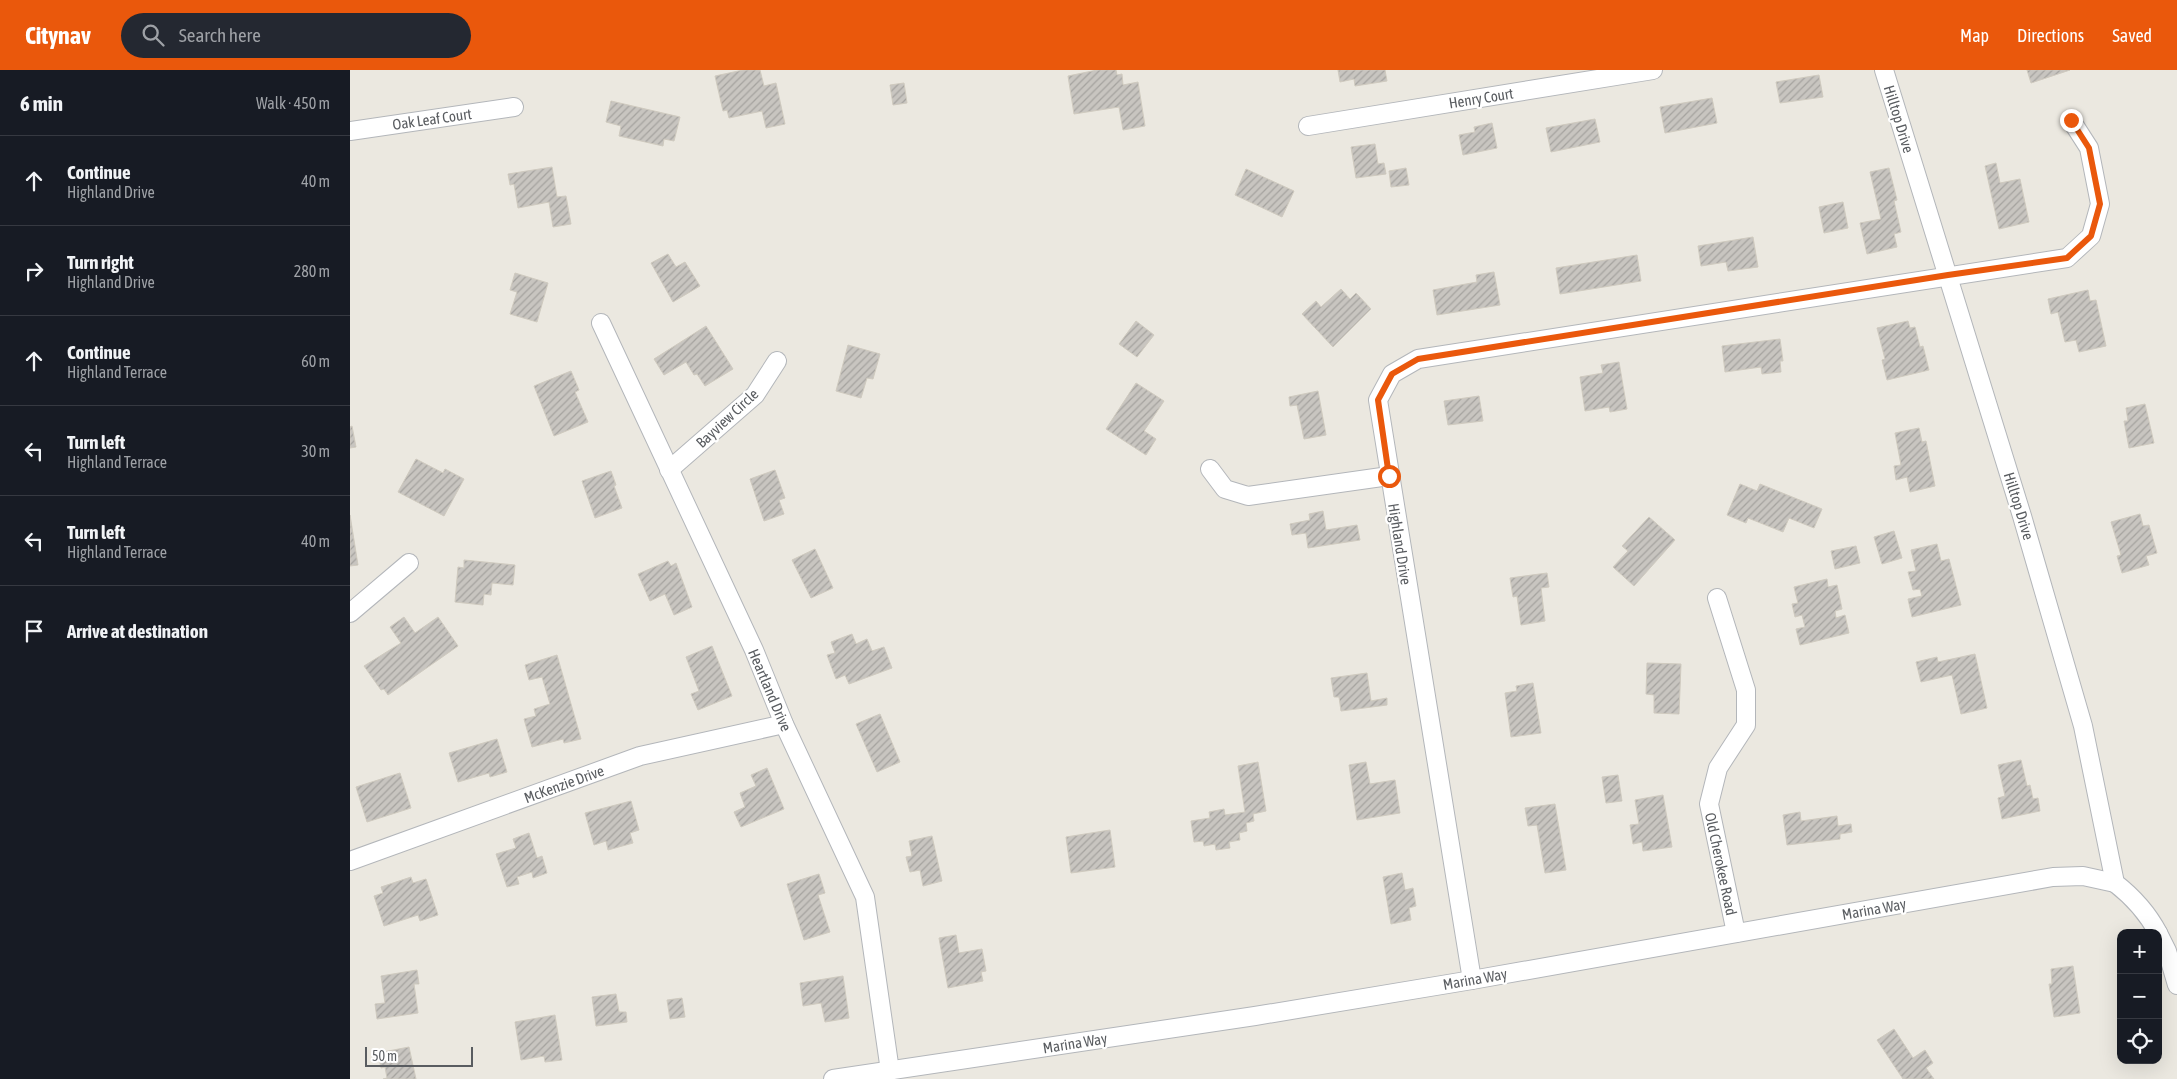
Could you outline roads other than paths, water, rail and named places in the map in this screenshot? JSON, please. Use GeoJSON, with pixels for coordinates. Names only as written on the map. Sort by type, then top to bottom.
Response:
{"type":"FeatureCollection","features":[{"type":"Feature","properties":{"kind":"street","name":"Henry Court"},"geometry":{"type":"LineString","coordinates":[[1308,126],[1653,70]]}},
{"type":"Feature","properties":{"kind":"street","name":"Hilltop Drive"},"geometry":{"type":"LineString","coordinates":[[1884,70],[1948,275],[2083,726],[2115,883]]}},
{"type":"Feature","properties":{"kind":"street","name":"Oak Leaf Court"},"geometry":{"type":"LineString","coordinates":[[350,131],[514,107]]}},
{"type":"Feature","properties":{"kind":"street","name":"Highland Drive"},"geometry":{"type":"LineString","coordinates":[[1472,980],[1378,400],[1392,374],[1418,359],[1948,275],[2067,258],[2091,236],[2100,204],[2089,148],[2071,120]]}},
{"type":"Feature","properties":{"kind":"street","name":"Heartland Drive"},"geometry":{"type":"LineString","coordinates":[[601,323],[754,650],[784,724],[865,897],[890,1071]]}},
{"type":"Feature","properties":{"kind":"street","name":"Bayview Circle"},"geometry":{"type":"LineString","coordinates":[[669,470],[755,395],[777,361]]}},
{"type":"Feature","properties":{"kind":"street"},"geometry":{"type":"LineString","coordinates":[[1210,469],[1225,489],[1248,496],[1389,476]]}},
{"type":"Feature","properties":{"kind":"street"},"geometry":{"type":"LineString","coordinates":[[350,613],[409,563]]}},
{"type":"Feature","properties":{"kind":"street","name":"Old Cherokee Road"},"geometry":{"type":"LineString","coordinates":[[1717,598],[1746,690],[1746,725],[1718,768],[1709,804],[1736,934]]}},
{"type":"Feature","properties":{"kind":"street","name":"McKenzie Drive"},"geometry":{"type":"LineString","coordinates":[[350,861],[640,756],[784,724]]}},
{"type":"Feature","properties":{"kind":"street","name":"Marina Way"},"geometry":{"type":"LineString","coordinates":[[833,1079],[1255,1016],[1472,980],[2054,877],[2083,876],[2115,883]]}},
{"type":"Feature","properties":{"kind":"street"},"geometry":{"type":"LineString","coordinates":[[2115,883],[2134,898],[2156,929]]}},
{"type":"Feature","properties":{"kind":"street"},"geometry":{"type":"LineString","coordinates":[[2162,941],[2177,984]]}}]}
